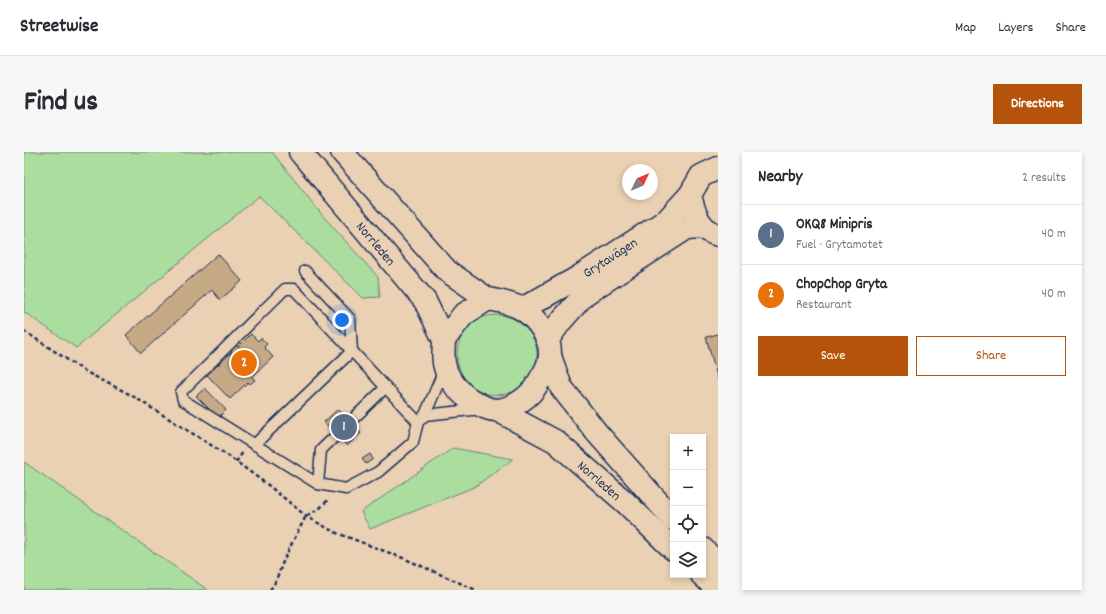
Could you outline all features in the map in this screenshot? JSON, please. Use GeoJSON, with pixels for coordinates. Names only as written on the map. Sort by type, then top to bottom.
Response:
{"type":"FeatureCollection","features":[{"type":"Feature","properties":{"kind":"main road","name":"Norrleden"},"geometry":{"type":"LineString","coordinates":[[300,152],[425,301],[444,340]]}},
{"type":"Feature","properties":{"kind":"main road"},"geometry":{"type":"LineString","coordinates":[[342,152],[447,271],[488,299],[504,302],[522,309],[538,324],[549,348],[545,371],[532,392],[516,405],[491,409],[464,396],[454,384],[445,368],[444,340],[463,315],[488,299]]}},
{"type":"Feature","properties":{"kind":"main road","name":"Grytavägen"},"geometry":{"type":"LineString","coordinates":[[522,309],[577,278],[667,220],[690,195],[701,176],[717,166]]}},
{"type":"Feature","properties":{"kind":"main road"},"geometry":{"type":"LineString","coordinates":[[690,195],[694,213],[714,233]]}},
{"type":"Feature","properties":{"kind":"main road","name":"Grytavägen"},"geometry":{"type":"LineString","coordinates":[[549,348],[561,321],[586,294],[687,228],[714,233]]}},
{"type":"Feature","properties":{"kind":"main road","name":"Norrleden"},"geometry":{"type":"LineString","coordinates":[[549,348],[561,387],[597,433],[670,516]]}},
{"type":"Feature","properties":{"kind":"main road","name":"Norrleden"},"geometry":{"type":"LineString","coordinates":[[491,409],[555,441],[626,503],[670,546]]}},
{"type":"Feature","properties":{"kind":"main road"},"geometry":{"type":"LineString","coordinates":[[706,552],[718,564]]}},
{"type":"Feature","properties":{"kind":"main road"},"geometry":{"type":"LineString","coordinates":[[705,578],[718,590]]}},
{"type":"Feature","properties":{"kind":"lane"},"geometry":{"type":"LineString","coordinates":[[255,444],[352,351],[350,319],[305,271]]}},
{"type":"Feature","properties":{"kind":"lane"},"geometry":{"type":"LineString","coordinates":[[445,368],[421,418],[413,442],[378,472],[346,489],[318,484],[183,400],[181,392],[285,289],[294,289],[386,388],[421,418],[491,409]]}},
{"type":"Feature","properties":{"kind":"lane"},"geometry":{"type":"LineString","coordinates":[[318,484],[321,450],[386,388]]}},
{"type":"Feature","properties":{"kind":"path"},"geometry":{"type":"LineString","coordinates":[[24,331],[86,372],[131,395],[227,455],[268,485],[306,516],[334,532],[403,558],[476,590]]}},
{"type":"Feature","properties":{"kind":"path"},"geometry":{"type":"LineString","coordinates":[[270,590],[276,581],[288,552],[306,516],[319,509],[335,493],[336,487]]}},
{"type":"Feature","properties":{"kind":"green space"},"geometry":{"type":"Polygon","coordinates":[[[24,152],[272,152],[323,216],[378,277],[380,297],[363,298],[259,196],[76,348],[24,312],[24,152]]]}},
{"type":"Feature","properties":{"kind":"green space"},"geometry":{"type":"Polygon","coordinates":[[[497,315],[512,318],[525,327],[534,340],[537,355],[534,370],[525,383],[512,392],[497,395],[482,392],[469,383],[460,370],[457,355],[460,340],[469,327],[482,318],[497,315]]]}},
{"type":"Feature","properties":{"kind":"green space"},"geometry":{"type":"Polygon","coordinates":[[[453,448],[513,459],[474,487],[370,529],[361,512],[453,448]]]}},
{"type":"Feature","properties":{"kind":"green space"},"geometry":{"type":"Polygon","coordinates":[[[24,462],[208,590],[24,590],[24,462]]]}},
{"type":"Feature","properties":{"kind":"building"},"geometry":{"type":"Polygon","coordinates":[[[218,254],[242,281],[220,300],[212,290],[141,353],[126,335],[218,254]]]}},
{"type":"Feature","properties":{"kind":"building"},"geometry":{"type":"Polygon","coordinates":[[[251,334],[258,341],[261,338],[267,344],[264,347],[273,357],[252,377],[255,380],[250,384],[248,382],[230,399],[207,375],[232,352],[230,350],[235,344],[238,347],[251,334]]]}},
{"type":"Feature","properties":{"kind":"building"},"geometry":{"type":"Polygon","coordinates":[[[718,334],[718,380],[706,337],[718,334]]]}},
{"type":"Feature","properties":{"kind":"building"},"geometry":{"type":"Polygon","coordinates":[[[205,388],[226,410],[218,418],[196,396],[205,388]]]}},
{"type":"Feature","properties":{"kind":"building"},"geometry":{"type":"Polygon","coordinates":[[[338,409],[361,433],[347,446],[324,422],[338,409]]]}},
{"type":"Feature","properties":{"kind":"building"},"geometry":{"type":"Polygon","coordinates":[[[370,454],[373,459],[366,464],[362,459],[370,454]]]}},
{"type":"Feature","properties":{"kind":"place","name":"ChopChop Gryta"},"geometry":{"type":"Point","coordinates":[244,363]}},
{"type":"Feature","properties":{"kind":"place","name":"OKQ8 Minipris"},"geometry":{"type":"Point","coordinates":[344,427]}}]}
